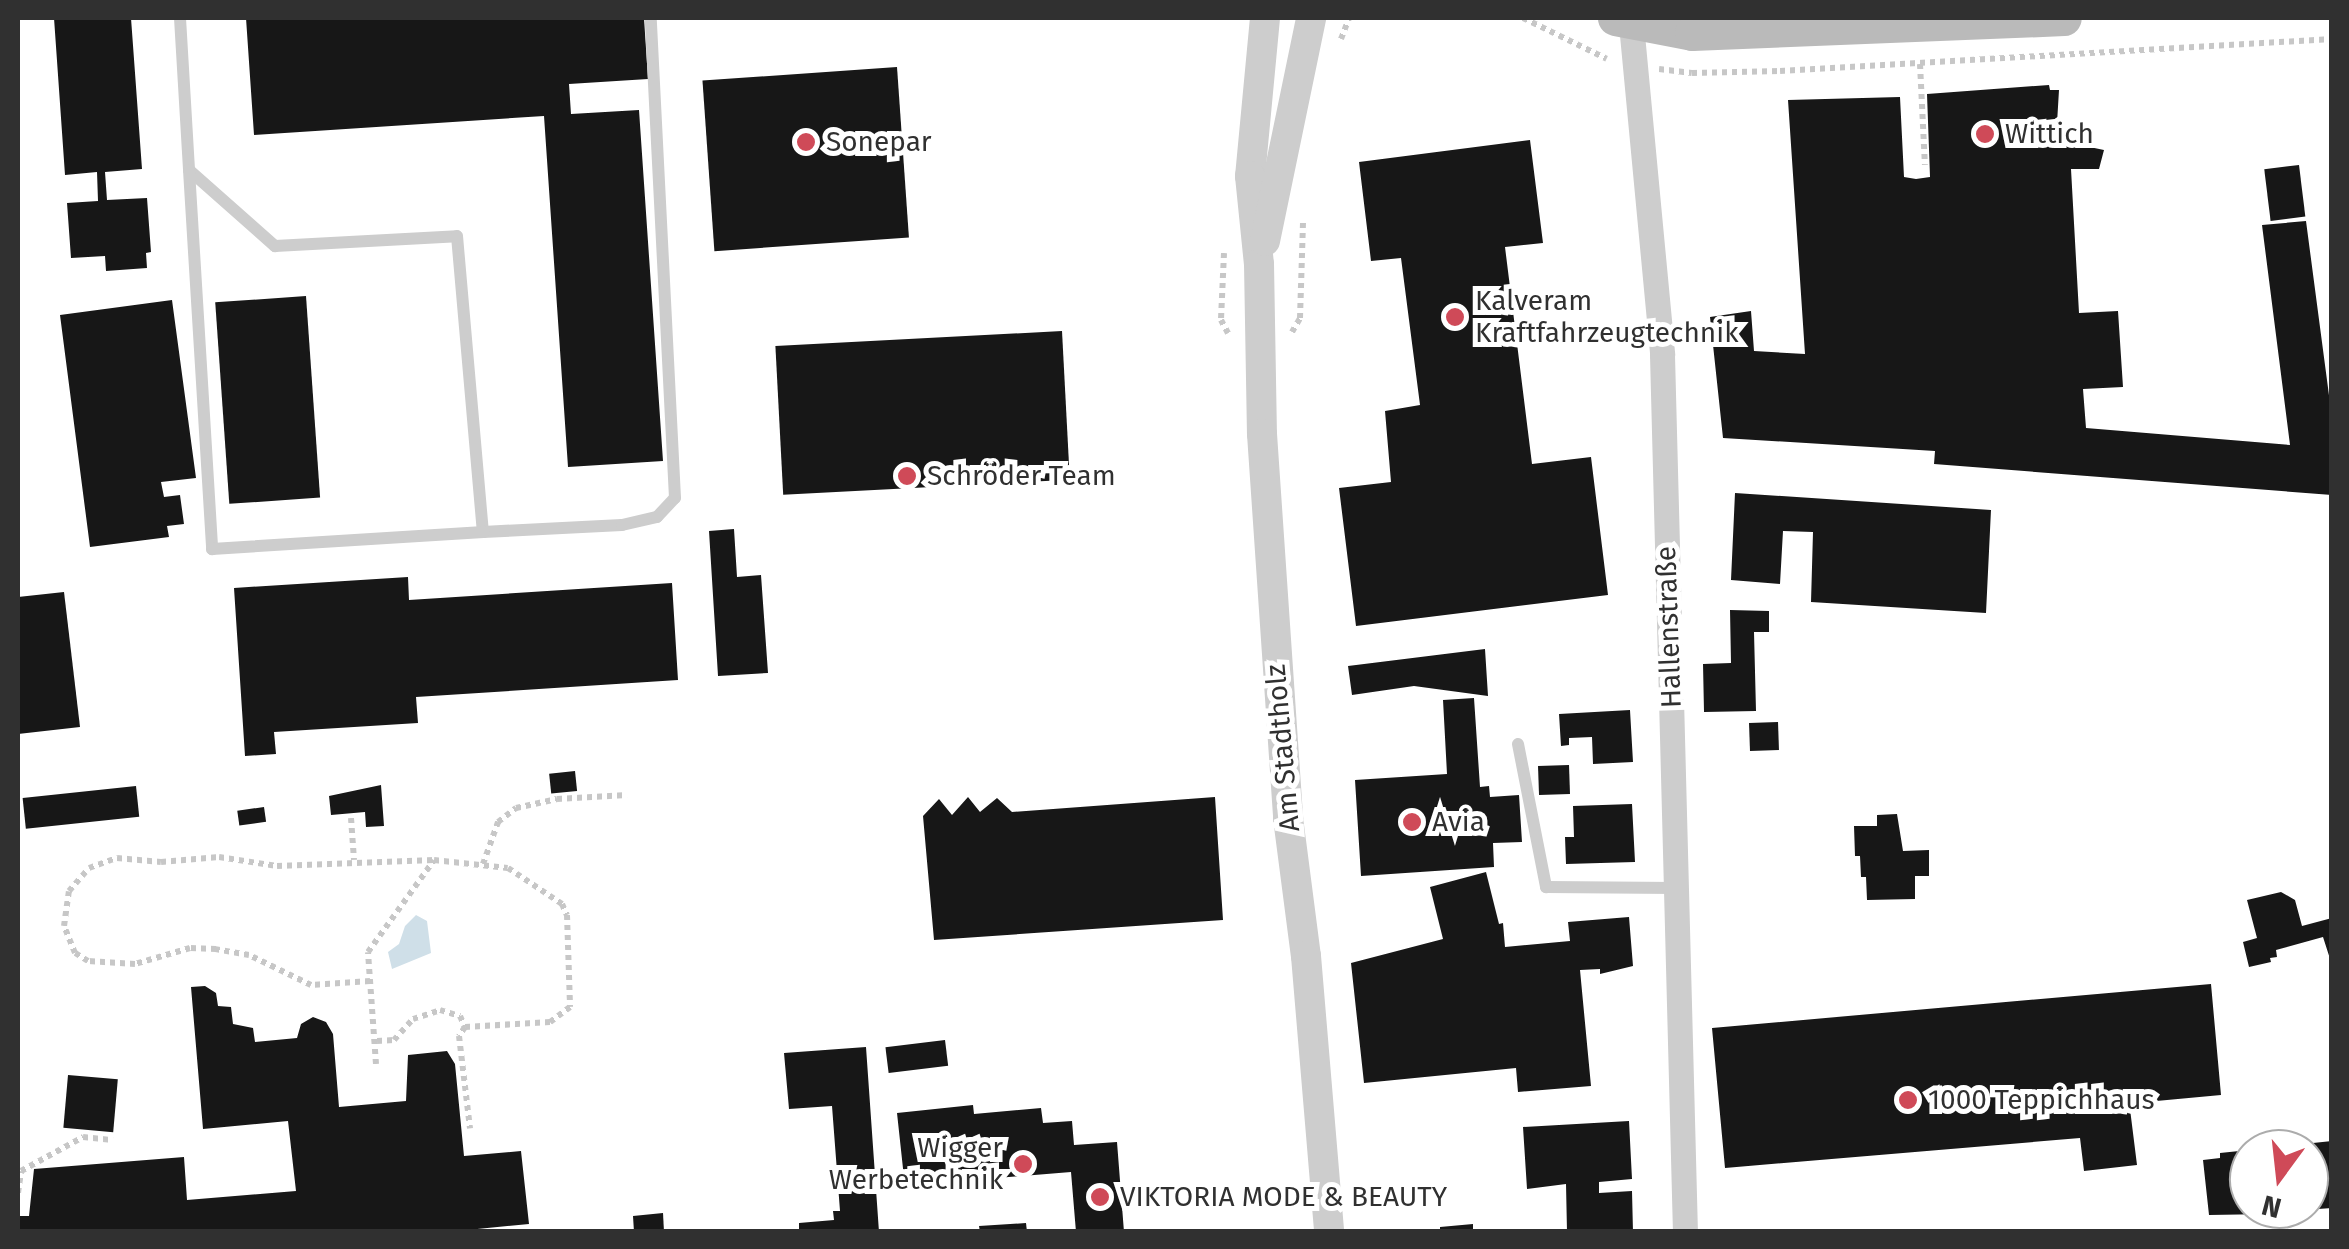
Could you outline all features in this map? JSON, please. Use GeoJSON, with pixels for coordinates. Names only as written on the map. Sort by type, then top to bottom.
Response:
{"type":"FeatureCollection","features":[{"type":"Feature","properties":{"kind":"main road"},"geometry":{"type":"LineString","coordinates":[[1623,20],[1692,32],[1868,22],[2064,18]]}},
{"type":"Feature","properties":{"kind":"street","name":"Am Stadtholz"},"geometry":{"type":"LineString","coordinates":[[1264,18],[1250,176],[1260,264],[1262,434],[1288,818],[1306,956],[1329,1232]]}},
{"type":"Feature","properties":{"kind":"street","name":"Am Stadtholz"},"geometry":{"type":"LineString","coordinates":[[1260,264],[1313,20]]}},
{"type":"Feature","properties":{"kind":"street","name":"Hallenstraße"},"geometry":{"type":"LineString","coordinates":[[1623,20],[1662,355],[1686,1232]]}},
{"type":"Feature","properties":{"kind":"lane"},"geometry":{"type":"LineString","coordinates":[[180,18],[212,549],[622,524],[657,517],[675,498],[651,18]]}},
{"type":"Feature","properties":{"kind":"lane"},"geometry":{"type":"LineString","coordinates":[[190,170],[275,246],[458,236],[483,532]]}},
{"type":"Feature","properties":{"kind":"lane"},"geometry":{"type":"LineString","coordinates":[[1518,744],[1546,887],[1676,888]]}},
{"type":"Feature","properties":{"kind":"path"},"geometry":{"type":"LineString","coordinates":[[1920,64],[1925,165]]}},
{"type":"Feature","properties":{"kind":"path"},"geometry":{"type":"LineString","coordinates":[[483,864],[498,822],[516,808],[557,799],[627,795]]}},
{"type":"Feature","properties":{"kind":"path"},"geometry":{"type":"LineString","coordinates":[[351,818],[354,860]]}},
{"type":"Feature","properties":{"kind":"path"},"geometry":{"type":"LineString","coordinates":[[370,981],[312,986],[249,955],[216,949],[190,948],[135,964],[88,961],[75,953],[64,926],[69,890],[89,868],[105,860],[219,857],[278,866],[354,860],[434,860],[508,868],[562,904],[567,915],[570,1007],[550,1022],[465,1026]]}},
{"type":"Feature","properties":{"kind":"path"},"geometry":{"type":"LineString","coordinates":[[376,1064],[368,952],[434,860]]}},
{"type":"Feature","properties":{"kind":"path"},"geometry":{"type":"LineString","coordinates":[[377,1041],[394,1040],[413,1019],[440,1010],[460,1016],[465,1026]]}},
{"type":"Feature","properties":{"kind":"path"},"geometry":{"type":"LineString","coordinates":[[465,1026],[460,1036],[470,1128]]}},
{"type":"Feature","properties":{"kind":"path"},"geometry":{"type":"LineString","coordinates":[[18,1193],[20,1171],[83,1138],[113,1140]]}},
{"type":"Feature","properties":{"kind":"shaded area"},"geometry":{"type":"Polygon","coordinates":[[[416,915],[427,921],[431,953],[392,969],[388,952],[399,944],[405,926],[416,915]]]}},
{"type":"Feature","properties":{"kind":"building"},"geometry":{"type":"Polygon","coordinates":[[[54,18],[131,18],[142,169],[105,172],[107,200],[147,198],[151,252],[146,253],[147,268],[106,271],[105,256],[71,258],[67,203],[98,201],[97,172],[65,175],[54,18]]]}},
{"type":"Feature","properties":{"kind":"building"},"geometry":{"type":"Polygon","coordinates":[[[246,18],[644,18],[648,79],[569,84],[571,114],[639,110],[663,461],[568,467],[544,116],[254,135],[246,18]]]}},
{"type":"Feature","properties":{"kind":"building"},"geometry":{"type":"Polygon","coordinates":[[[897,67],[909,238],[714,251],[702,81],[897,67]]]}},
{"type":"Feature","properties":{"kind":"building"},"geometry":{"type":"Polygon","coordinates":[[[2049,85],[2050,90],[2059,90],[2056,140],[2104,150],[2099,169],[2071,169],[2079,313],[2118,311],[2123,387],[2083,389],[2086,428],[2290,445],[2262,225],[2306,221],[2332,418],[2332,495],[1934,464],[1935,451],[1723,438],[1710,317],[1751,311],[1754,351],[1805,354],[1788,100],[1900,97],[1904,177],[1916,179],[1930,177],[1927,94],[2049,85]]]}},
{"type":"Feature","properties":{"kind":"building"},"geometry":{"type":"Polygon","coordinates":[[[1530,140],[1543,243],[1505,247],[1532,464],[1591,457],[1608,595],[1356,626],[1339,488],[1391,482],[1385,411],[1420,405],[1401,258],[1371,261],[1359,162],[1530,140]]]}},
{"type":"Feature","properties":{"kind":"building"},"geometry":{"type":"Polygon","coordinates":[[[2299,165],[2305,217],[2271,221],[2264,169],[2299,165]]]}},
{"type":"Feature","properties":{"kind":"building"},"geometry":{"type":"Polygon","coordinates":[[[306,296],[320,498],[229,504],[215,302],[306,296]]]}},
{"type":"Feature","properties":{"kind":"building"},"geometry":{"type":"Polygon","coordinates":[[[172,300],[196,478],[161,482],[164,497],[180,495],[184,524],[167,526],[169,537],[90,547],[60,315],[172,300]]]}},
{"type":"Feature","properties":{"kind":"building"},"geometry":{"type":"Polygon","coordinates":[[[1062,331],[1070,480],[783,495],[775,346],[1062,331]]]}},
{"type":"Feature","properties":{"kind":"building"},"geometry":{"type":"Polygon","coordinates":[[[1735,493],[1991,510],[1986,613],[1811,602],[1813,532],[1783,531],[1780,584],[1731,580],[1735,493]]]}},
{"type":"Feature","properties":{"kind":"building"},"geometry":{"type":"Polygon","coordinates":[[[734,529],[737,577],[761,575],[768,673],[718,676],[709,531],[734,529]]]}},
{"type":"Feature","properties":{"kind":"building"},"geometry":{"type":"Polygon","coordinates":[[[408,577],[409,600],[672,583],[678,680],[416,697],[418,723],[274,732],[276,754],[245,756],[234,588],[408,577]]]}},
{"type":"Feature","properties":{"kind":"building"},"geometry":{"type":"Polygon","coordinates":[[[64,592],[80,727],[18,734],[18,597],[64,592]]]}},
{"type":"Feature","properties":{"kind":"building"},"geometry":{"type":"Polygon","coordinates":[[[1730,610],[1769,611],[1769,632],[1754,632],[1756,711],[1704,712],[1703,664],[1731,663],[1730,610]]]}},
{"type":"Feature","properties":{"kind":"building"},"geometry":{"type":"Polygon","coordinates":[[[1485,649],[1488,696],[1414,686],[1352,695],[1348,666],[1485,649]]]}},
{"type":"Feature","properties":{"kind":"building"},"geometry":{"type":"Polygon","coordinates":[[[1474,698],[1480,787],[1489,786],[1490,797],[1519,795],[1522,842],[1493,843],[1494,867],[1361,876],[1355,780],[1447,774],[1443,700],[1474,698]]]}},
{"type":"Feature","properties":{"kind":"building"},"geometry":{"type":"Polygon","coordinates":[[[1630,710],[1633,762],[1593,764],[1592,737],[1569,738],[1569,745],[1561,746],[1559,714],[1630,710]]]}},
{"type":"Feature","properties":{"kind":"building"},"geometry":{"type":"Polygon","coordinates":[[[1778,722],[1779,750],[1750,751],[1749,723],[1778,722]]]}},
{"type":"Feature","properties":{"kind":"building"},"geometry":{"type":"Polygon","coordinates":[[[1569,765],[1570,794],[1539,795],[1538,766],[1569,765]]]}},
{"type":"Feature","properties":{"kind":"building"},"geometry":{"type":"Polygon","coordinates":[[[575,771],[577,791],[551,794],[549,774],[575,771]]]}},
{"type":"Feature","properties":{"kind":"building"},"geometry":{"type":"Polygon","coordinates":[[[381,785],[384,826],[366,827],[365,812],[331,815],[329,796],[381,785]]]}},
{"type":"Feature","properties":{"kind":"building"},"geometry":{"type":"Polygon","coordinates":[[[136,786],[139,817],[26,829],[23,798],[136,786]]]}},
{"type":"Feature","properties":{"kind":"building"},"geometry":{"type":"Polygon","coordinates":[[[968,797],[980,812],[997,798],[1012,812],[1215,797],[1223,920],[934,940],[923,816],[939,799],[952,815],[968,797]]]}},
{"type":"Feature","properties":{"kind":"building"},"geometry":{"type":"Polygon","coordinates":[[[1632,804],[1635,862],[1566,864],[1565,837],[1574,837],[1573,806],[1632,804]]]}},
{"type":"Feature","properties":{"kind":"building"},"geometry":{"type":"Polygon","coordinates":[[[264,807],[266,822],[239,826],[237,811],[264,807]]]}},
{"type":"Feature","properties":{"kind":"building"},"geometry":{"type":"Polygon","coordinates":[[[1897,814],[1903,851],[1929,850],[1929,876],[1915,876],[1915,899],[1867,900],[1866,877],[1861,877],[1860,856],[1855,856],[1854,826],[1877,826],[1877,815],[1897,814]]]}},
{"type":"Feature","properties":{"kind":"building"},"geometry":{"type":"Polygon","coordinates":[[[1486,872],[1499,924],[1503,923],[1505,947],[1570,941],[1568,922],[1629,917],[1633,966],[1600,974],[1600,969],[1580,970],[1591,1086],[1518,1092],[1516,1068],[1364,1083],[1351,963],[1443,939],[1430,887],[1486,872]]]}},
{"type":"Feature","properties":{"kind":"building"},"geometry":{"type":"Polygon","coordinates":[[[2281,892],[2295,900],[2302,926],[2332,918],[2332,965],[2323,937],[2276,950],[2277,957],[2270,958],[2271,962],[2249,967],[2243,942],[2257,938],[2247,900],[2281,892]]]}},
{"type":"Feature","properties":{"kind":"building"},"geometry":{"type":"Polygon","coordinates":[[[2211,984],[2221,1095],[2124,1104],[2124,1110],[2130,1109],[2137,1165],[2084,1171],[2080,1138],[1725,1168],[1712,1028],[2211,984]]]}},
{"type":"Feature","properties":{"kind":"building"},"geometry":{"type":"Polygon","coordinates":[[[205,986],[216,993],[218,1006],[231,1007],[233,1024],[253,1028],[255,1042],[297,1038],[301,1024],[313,1017],[326,1022],[333,1034],[339,1107],[406,1101],[408,1055],[447,1051],[455,1064],[464,1156],[521,1151],[529,1224],[447,1232],[18,1232],[18,1216],[29,1216],[34,1169],[184,1157],[187,1200],[296,1191],[288,1121],[203,1129],[191,987],[205,986]]]}},
{"type":"Feature","properties":{"kind":"building"},"geometry":{"type":"Polygon","coordinates":[[[945,1040],[948,1066],[889,1073],[885,1047],[945,1040]]]}},
{"type":"Feature","properties":{"kind":"building"},"geometry":{"type":"Polygon","coordinates":[[[866,1047],[879,1232],[799,1232],[799,1223],[834,1220],[833,1211],[840,1211],[832,1106],[789,1109],[784,1053],[866,1047]]]}},
{"type":"Feature","properties":{"kind":"building"},"geometry":{"type":"Polygon","coordinates":[[[68,1075],[118,1079],[113,1132],[63,1128],[68,1075]]]}},
{"type":"Feature","properties":{"kind":"building"},"geometry":{"type":"Polygon","coordinates":[[[973,1105],[974,1114],[1041,1108],[1043,1123],[1072,1121],[1074,1145],[1117,1142],[1124,1232],[1076,1232],[1071,1172],[972,1180],[971,1170],[961,1171],[962,1181],[905,1187],[897,1113],[973,1105]]]}},
{"type":"Feature","properties":{"kind":"building"},"geometry":{"type":"Polygon","coordinates":[[[1629,1121],[1632,1179],[1599,1182],[1599,1193],[1632,1191],[1633,1232],[1567,1232],[1566,1184],[1527,1189],[1523,1127],[1629,1121]]]}},
{"type":"Feature","properties":{"kind":"building"},"geometry":{"type":"Polygon","coordinates":[[[2329,1141],[2332,1141],[2329,1208],[2329,1141]]]}},
{"type":"Feature","properties":{"kind":"building"},"geometry":{"type":"Polygon","coordinates":[[[2229,1152],[2229,1215],[2209,1215],[2203,1160],[2220,1158],[2220,1153],[2229,1152]]]}},
{"type":"Feature","properties":{"kind":"building"},"geometry":{"type":"Polygon","coordinates":[[[663,1213],[664,1232],[634,1232],[633,1216],[663,1213]]]}},
{"type":"Feature","properties":{"kind":"building"},"geometry":{"type":"Polygon","coordinates":[[[1026,1223],[1027,1232],[980,1232],[979,1226],[1026,1223]]]}},
{"type":"Feature","properties":{"kind":"building"},"geometry":{"type":"Polygon","coordinates":[[[1473,1224],[1473,1232],[1440,1232],[1440,1227],[1473,1224]]]}},
{"type":"Feature","properties":{"kind":"place","name":"Wittich"},"geometry":{"type":"Point","coordinates":[1985,134]}},
{"type":"Feature","properties":{"kind":"place","name":"Sonepar"},"geometry":{"type":"Point","coordinates":[806,142]}},
{"type":"Feature","properties":{"kind":"place","name":"Kalveram Kraftfahrzeugtechnik"},"geometry":{"type":"Point","coordinates":[1455,317]}},
{"type":"Feature","properties":{"kind":"place","name":"Schröder Team"},"geometry":{"type":"Point","coordinates":[907,476]}},
{"type":"Feature","properties":{"kind":"place","name":"Avia"},"geometry":{"type":"Point","coordinates":[1412,822]}},
{"type":"Feature","properties":{"kind":"place","name":"1000 Teppichhaus"},"geometry":{"type":"Point","coordinates":[1908,1100]}},
{"type":"Feature","properties":{"kind":"place","name":"Wigger Werbetechnik"},"geometry":{"type":"Point","coordinates":[1023,1164]}},
{"type":"Feature","properties":{"kind":"place","name":"VIKTORIA MODE & BEAUTY"},"geometry":{"type":"Point","coordinates":[1100,1197]}}]}
